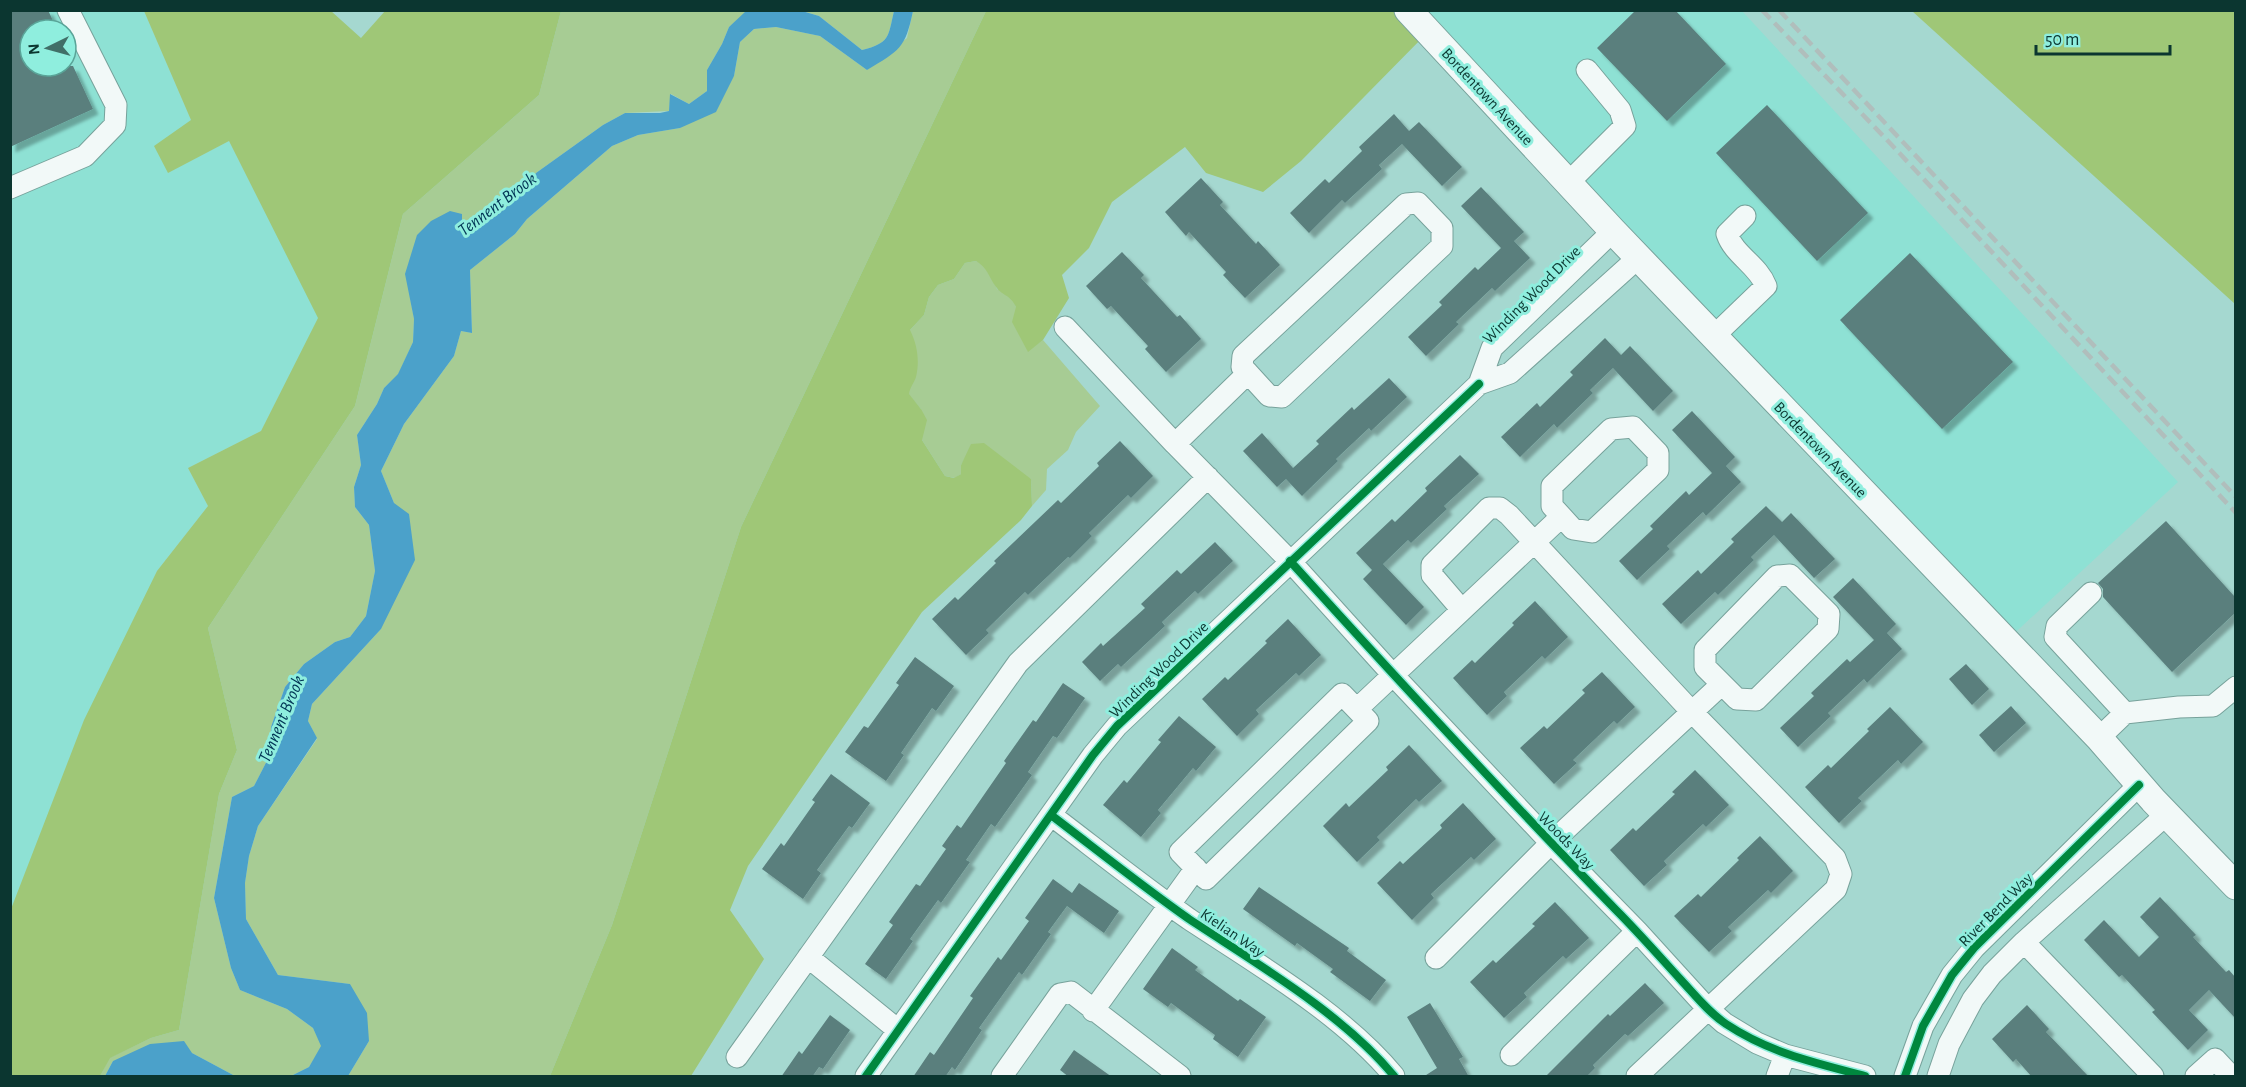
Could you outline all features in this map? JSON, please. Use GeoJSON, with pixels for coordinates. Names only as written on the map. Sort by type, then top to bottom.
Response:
{"type":"FeatureCollection","features":[{"type":"Feature","properties":{"kind":"main road","name":"Bordentown Avenue"},"geometry":{"type":"LineString","coordinates":[[1408,10],[1613,231],[2099,738],[2139,785],[2235,886]]}},
{"type":"Feature","properties":{"kind":"street"},"geometry":{"type":"LineString","coordinates":[[10,188],[85,156],[115,125],[116,105],[68,10]]}},
{"type":"Feature","properties":{"kind":"street"},"geometry":{"type":"LineString","coordinates":[[1569,183],[1625,126],[1620,110],[1587,70]]}},
{"type":"Feature","properties":{"kind":"street"},"geometry":{"type":"LineString","coordinates":[[1418,203],[1442,228],[1442,246],[1282,397],[1269,396],[1248,373],[1242,368],[1243,356],[1406,204],[1418,203]]}},
{"type":"Feature","properties":{"kind":"street"},"geometry":{"type":"LineString","coordinates":[[1714,336],[1766,286],[1763,277],[1731,244],[1727,234],[1745,216]]}},
{"type":"Feature","properties":{"kind":"street","name":"Winding Wood Drive"},"geometry":{"type":"LineString","coordinates":[[1479,384],[1492,348],[1613,231]]}},
{"type":"Feature","properties":{"kind":"street","name":"Winding Wood Drive"},"geometry":{"type":"LineString","coordinates":[[866,1077],[1093,755],[1117,726],[1479,384],[1510,373],[1639,257]]}},
{"type":"Feature","properties":{"kind":"street","name":"Woods Way"},"geometry":{"type":"LineString","coordinates":[[1065,327],[1175,444],[1290,561],[1393,675],[1637,931],[1708,1010],[1756,1043],[1785,1055],[1865,1077]]}},
{"type":"Feature","properties":{"kind":"street"},"geometry":{"type":"LineString","coordinates":[[1175,444],[1248,373]]}},
{"type":"Feature","properties":{"kind":"street"},"geometry":{"type":"LineString","coordinates":[[1633,427],[1658,453],[1658,470],[1592,532],[1573,529],[1561,517],[1552,506],[1552,486],[1611,429],[1633,427]]}},
{"type":"Feature","properties":{"kind":"street"},"geometry":{"type":"LineString","coordinates":[[737,1057],[1018,663],[1208,477]]}},
{"type":"Feature","properties":{"kind":"street"},"geometry":{"type":"LineString","coordinates":[[1461,610],[1432,575],[1432,565],[1489,508],[1500,508],[1692,712],[1835,858],[1841,874],[1836,889],[1637,1077]]}},
{"type":"Feature","properties":{"kind":"street"},"geometry":{"type":"LineString","coordinates":[[1357,709],[1561,517]]}},
{"type":"Feature","properties":{"kind":"street"},"geometry":{"type":"LineString","coordinates":[[1790,575],[1829,614],[1828,629],[1756,700],[1737,699],[1722,684],[1705,667],[1705,650],[1777,576],[1790,575]]}},
{"type":"Feature","properties":{"kind":"street"},"geometry":{"type":"LineString","coordinates":[[2091,593],[2057,626],[2055,637],[2125,713]]}},
{"type":"Feature","properties":{"kind":"street"},"geometry":{"type":"LineString","coordinates":[[1436,958],[1551,843],[1722,684]]}},
{"type":"Feature","properties":{"kind":"street"},"geometry":{"type":"LineString","coordinates":[[2099,738],[2125,713],[2213,706],[2235,687]]}},
{"type":"Feature","properties":{"kind":"street"},"geometry":{"type":"LineString","coordinates":[[1342,694],[1368,721],[1206,879],[1196,868],[1180,852],[1342,694]]}},
{"type":"Feature","properties":{"kind":"street","name":"River Bend Way"},"geometry":{"type":"LineString","coordinates":[[1905,1077],[1923,1026],[1952,975],[1974,948],[2139,785]]}},
{"type":"Feature","properties":{"kind":"street"},"geometry":{"type":"LineString","coordinates":[[1938,1077],[1949,1044],[1973,999],[1992,974],[2024,942],[2167,814]]}},
{"type":"Feature","properties":{"kind":"street","name":"Kielian Way"},"geometry":{"type":"LineString","coordinates":[[1051,815],[1170,905],[1289,986],[1350,1032],[1383,1063],[1394,1077]]}},
{"type":"Feature","properties":{"kind":"street"},"geometry":{"type":"LineString","coordinates":[[1093,1011],[1196,868]]}},
{"type":"Feature","properties":{"kind":"street"},"geometry":{"type":"LineString","coordinates":[[1510,1055],[1637,931]]}},
{"type":"Feature","properties":{"kind":"street"},"geometry":{"type":"LineString","coordinates":[[2024,942],[2153,1077]]}},
{"type":"Feature","properties":{"kind":"street"},"geometry":{"type":"LineString","coordinates":[[808,957],[898,1030]]}},
{"type":"Feature","properties":{"kind":"street"},"geometry":{"type":"LineString","coordinates":[[1002,1077],[1060,994],[1071,992],[1180,1077]]}},
{"type":"Feature","properties":{"kind":"street"},"geometry":{"type":"LineString","coordinates":[[1777,1077],[1785,1055]]}},
{"type":"Feature","properties":{"kind":"street"},"geometry":{"type":"LineString","coordinates":[[2196,1077],[2215,1059],[2231,1077]]}},
{"type":"Feature","properties":{"kind":"shaded area"},"geometry":{"type":"Polygon","coordinates":[[[11,11],[144,11],[191,120],[169,172],[229,141],[319,318],[261,431],[188,468],[208,506],[157,571],[11,909],[11,11]]]}},
{"type":"Feature","properties":{"kind":"shaded area"},"geometry":{"type":"Polygon","coordinates":[[[144,11],[331,11],[361,38],[385,11],[561,11],[539,95],[403,214],[355,406],[208,628],[237,750],[219,794],[179,1030],[151,1038],[110,1058],[100,1076],[11,1076],[11,909],[84,720],[157,571],[208,506],[188,468],[261,431],[318,318],[229,141],[168,173],[154,146],[191,120],[144,11]]]}},
{"type":"Feature","properties":{"kind":"shaded area"},"geometry":{"type":"Polygon","coordinates":[[[561,11],[748,11],[729,27],[707,70],[707,91],[689,104],[671,94],[669,111],[625,113],[603,125],[536,173],[521,194],[497,216],[478,226],[461,222],[406,274],[414,319],[413,342],[398,375],[384,388],[377,404],[357,435],[361,465],[354,487],[355,507],[369,525],[375,571],[366,616],[350,637],[335,642],[304,664],[285,687],[271,727],[270,755],[254,786],[232,797],[214,898],[231,968],[240,990],[287,1009],[313,1028],[322,1046],[309,1067],[291,1076],[235,1076],[192,1053],[113,1061],[105,1076],[100,1076],[109,1058],[151,1038],[179,1030],[219,794],[237,750],[208,628],[355,406],[403,214],[539,95],[561,11]]]}},
{"type":"Feature","properties":{"kind":"shaded area"},"geometry":{"type":"Polygon","coordinates":[[[802,11],[894,11],[886,38],[878,45],[862,50],[819,16],[802,11]]]}},
{"type":"Feature","properties":{"kind":"shaded area"},"geometry":{"type":"Polygon","coordinates":[[[913,11],[986,11],[741,527],[612,925],[550,1076],[348,1076],[369,1041],[350,984],[278,975],[246,919],[245,883],[249,856],[258,826],[317,739],[308,721],[312,704],[381,629],[394,503],[381,471],[404,424],[454,356],[461,331],[472,333],[470,270],[515,234],[527,219],[612,146],[638,135],[680,128],[734,76],[740,42],[754,29],[776,27],[820,36],[867,70],[907,38],[913,11]]]}},
{"type":"Feature","properties":{"kind":"shaded area"},"geometry":{"type":"Polygon","coordinates":[[[986,11],[1408,11],[1428,32],[1301,161],[1263,192],[1206,173],[1185,147],[1112,202],[1089,248],[1062,275],[1069,298],[1043,340],[1028,352],[1012,322],[1016,307],[998,290],[985,269],[976,261],[965,263],[954,279],[938,285],[929,297],[924,315],[910,330],[916,347],[918,364],[916,377],[909,394],[927,420],[922,440],[945,476],[954,478],[961,474],[961,465],[971,444],[984,443],[1031,479],[1032,506],[1021,520],[922,612],[748,866],[730,910],[764,959],[691,1076],[550,1076],[612,925],[741,527],[986,11]]]}},
{"type":"Feature","properties":{"kind":"shaded area"},"geometry":{"type":"Polygon","coordinates":[[[1408,11],[1742,11],[2178,482],[2006,641],[1408,11]]]}},
{"type":"Feature","properties":{"kind":"shaded area"},"geometry":{"type":"Polygon","coordinates":[[[1912,11],[2235,11],[2235,304],[1912,11]]]}},
{"type":"Feature","properties":{"kind":"shaded area"},"geometry":{"type":"Polygon","coordinates":[[[976,261],[986,266],[997,289],[1012,298],[1028,351],[1043,340],[1100,406],[1076,432],[1068,450],[1047,469],[1046,490],[1032,506],[1031,479],[966,456],[961,465],[961,474],[955,478],[945,476],[922,440],[921,409],[908,394],[910,330],[924,315],[929,297],[938,285],[954,279],[965,263],[976,261]]]}},
{"type":"Feature","properties":{"kind":"water","name":"Tennent Brook"},"geometry":{"type":"Polygon","coordinates":[[[746,11],[802,11],[819,16],[862,50],[878,45],[886,38],[894,11],[913,11],[904,41],[894,53],[867,70],[820,36],[776,27],[754,29],[740,42],[734,76],[716,112],[680,128],[638,135],[612,146],[527,219],[515,234],[470,270],[472,333],[461,331],[454,356],[404,424],[381,471],[394,503],[409,514],[415,560],[381,629],[312,704],[308,721],[317,738],[258,826],[249,856],[245,883],[246,919],[278,975],[350,984],[367,1013],[369,1041],[348,1076],[291,1076],[309,1067],[321,1046],[313,1028],[287,1009],[240,990],[231,968],[214,898],[232,797],[254,786],[270,755],[271,727],[285,687],[304,664],[335,642],[350,637],[366,616],[375,571],[369,525],[355,507],[354,487],[361,465],[357,435],[377,404],[384,388],[398,374],[413,342],[414,319],[405,274],[417,235],[431,221],[450,211],[462,214],[462,222],[478,226],[496,216],[521,194],[536,173],[603,125],[625,113],[669,111],[670,94],[689,104],[707,91],[707,70],[729,27],[746,11]]]}},
{"type":"Feature","properties":{"kind":"water"},"geometry":{"type":"Polygon","coordinates":[[[184,1041],[192,1053],[235,1076],[105,1076],[113,1061],[150,1044],[184,1041]]]}},
{"type":"Feature","properties":{"kind":"building"},"geometry":{"type":"Polygon","coordinates":[[[10,10],[48,10],[52,18],[18,18],[18,78],[78,77],[93,109],[10,147],[10,10]]]}},
{"type":"Feature","properties":{"kind":"building"},"geometry":{"type":"Polygon","coordinates":[[[1636,10],[1675,10],[1726,64],[1667,121],[1597,48],[1636,10]]]}},
{"type":"Feature","properties":{"kind":"building"},"geometry":{"type":"Polygon","coordinates":[[[1767,105],[1868,213],[1817,261],[1716,153],[1767,105]]]}},
{"type":"Feature","properties":{"kind":"building"},"geometry":{"type":"Polygon","coordinates":[[[1394,114],[1409,131],[1419,122],[1462,167],[1442,186],[1402,144],[1379,165],[1382,169],[1345,203],[1342,200],[1309,233],[1290,213],[1325,179],[1329,183],[1362,151],[1359,147],[1394,114]]]}},
{"type":"Feature","properties":{"kind":"building"},"geometry":{"type":"Polygon","coordinates":[[[1201,178],[1223,202],[1220,205],[1256,244],[1258,241],[1280,265],[1245,298],[1223,275],[1226,272],[1189,232],[1186,236],[1165,212],[1201,178]]]}},
{"type":"Feature","properties":{"kind":"building"},"geometry":{"type":"Polygon","coordinates":[[[1481,187],[1524,232],[1514,241],[1530,258],[1495,291],[1492,288],[1456,322],[1459,324],[1426,356],[1408,337],[1442,305],[1439,302],[1475,267],[1478,270],[1501,248],[1461,206],[1481,187]]]}},
{"type":"Feature","properties":{"kind":"building"},"geometry":{"type":"Polygon","coordinates":[[[1122,252],[1144,275],[1141,278],[1177,317],[1180,315],[1201,339],[1166,372],[1145,349],[1148,346],[1111,306],[1107,309],[1086,286],[1122,252]]]}},
{"type":"Feature","properties":{"kind":"building"},"geometry":{"type":"Polygon","coordinates":[[[1910,253],[2013,362],[1942,429],[1840,320],[1910,253]]]}},
{"type":"Feature","properties":{"kind":"building"},"geometry":{"type":"Polygon","coordinates":[[[1605,338],[1621,355],[1630,346],[1673,391],[1653,411],[1613,368],[1590,390],[1593,393],[1557,428],[1554,424],[1520,457],[1501,437],[1537,403],[1540,407],[1573,375],[1570,372],[1605,338]]]}},
{"type":"Feature","properties":{"kind":"building"},"geometry":{"type":"Polygon","coordinates":[[[1389,378],[1407,397],[1371,431],[1369,428],[1336,459],[1338,461],[1302,496],[1286,479],[1277,487],[1243,451],[1262,433],[1293,468],[1319,444],[1316,441],[1352,407],[1354,410],[1389,378]]]}},
{"type":"Feature","properties":{"kind":"building"},"geometry":{"type":"Polygon","coordinates":[[[1692,411],[1735,457],[1726,466],[1741,482],[1706,516],[1703,512],[1667,546],[1670,549],[1637,580],[1619,561],[1653,529],[1650,526],[1686,491],[1689,495],[1712,473],[1672,430],[1692,411]]]}},
{"type":"Feature","properties":{"kind":"building"},"geometry":{"type":"Polygon","coordinates":[[[1120,441],[1153,476],[1131,498],[1128,495],[1089,533],[1092,536],[1070,558],[1068,557],[1028,595],[1025,592],[986,630],[989,633],[966,655],[932,619],[955,597],[958,600],[996,563],[994,561],[1058,500],[1061,503],[1099,466],[1097,463],[1120,441]]]}},
{"type":"Feature","properties":{"kind":"building"},"geometry":{"type":"Polygon","coordinates":[[[1460,455],[1479,474],[1444,506],[1447,509],[1411,543],[1408,540],[1383,564],[1424,607],[1406,625],[1363,579],[1372,570],[1356,553],[1392,519],[1395,522],[1427,491],[1425,488],[1460,455]]]}},
{"type":"Feature","properties":{"kind":"building"},"geometry":{"type":"Polygon","coordinates":[[[1766,506],[1782,522],[1791,513],[1835,559],[1814,578],[1774,535],[1751,557],[1754,560],[1718,595],[1715,592],[1681,624],[1662,604],[1698,570],[1701,574],[1734,542],[1731,539],[1766,506]]]}},
{"type":"Feature","properties":{"kind":"building"},"geometry":{"type":"Polygon","coordinates":[[[2166,521],[2235,597],[2235,613],[2172,672],[2103,597],[2103,589],[2098,583],[2166,521]]]}},
{"type":"Feature","properties":{"kind":"building"},"geometry":{"type":"Polygon","coordinates":[[[1215,542],[1233,561],[1198,594],[1195,591],[1162,622],[1165,626],[1121,667],[1118,664],[1100,681],[1082,662],[1101,643],[1103,646],[1145,608],[1141,604],[1177,570],[1181,574],[1215,542]]]}},
{"type":"Feature","properties":{"kind":"building"},"geometry":{"type":"Polygon","coordinates":[[[1853,578],[1896,624],[1887,633],[1902,649],[1867,683],[1864,679],[1828,713],[1831,716],[1798,747],[1780,728],[1814,696],[1811,693],[1847,659],[1850,662],[1874,640],[1833,597],[1853,578]]]}},
{"type":"Feature","properties":{"kind":"building"},"geometry":{"type":"Polygon","coordinates":[[[1535,601],[1568,637],[1545,659],[1542,656],[1504,692],[1507,696],[1487,715],[1453,678],[1472,660],[1475,663],[1535,601]]]}},
{"type":"Feature","properties":{"kind":"building"},"geometry":{"type":"Polygon","coordinates":[[[1288,619],[1321,655],[1299,676],[1296,673],[1256,710],[1259,714],[1237,736],[1202,699],[1225,677],[1228,680],[1267,643],[1265,641],[1288,619]]]}},
{"type":"Feature","properties":{"kind":"building"},"geometry":{"type":"Polygon","coordinates":[[[915,657],[954,686],[936,711],[932,708],[901,753],[904,755],[886,781],[845,752],[864,726],[868,728],[899,685],[896,683],[915,657]]]}},
{"type":"Feature","properties":{"kind":"building"},"geometry":{"type":"Polygon","coordinates":[[[1966,664],[1989,689],[1972,705],[1949,679],[1966,664]]]}},
{"type":"Feature","properties":{"kind":"building"},"geometry":{"type":"Polygon","coordinates":[[[1602,672],[1635,707],[1617,724],[1614,721],[1573,760],[1577,763],[1554,784],[1520,748],[1544,726],[1547,729],[1585,693],[1582,690],[1602,672]]]}},
{"type":"Feature","properties":{"kind":"building"},"geometry":{"type":"Polygon","coordinates":[[[1063,683],[1085,698],[1057,738],[1053,736],[1028,772],[1032,775],[995,827],[991,824],[966,860],[970,862],[941,903],[938,900],[910,939],[913,941],[886,979],[865,964],[893,925],[889,922],[916,884],[920,886],[946,849],[942,846],[957,825],[961,828],[1006,763],[1004,761],[1033,720],[1036,722],[1063,683]]]}},
{"type":"Feature","properties":{"kind":"building"},"geometry":{"type":"Polygon","coordinates":[[[2011,706],[2026,723],[1994,752],[1979,735],[2011,706]]]}},
{"type":"Feature","properties":{"kind":"building"},"geometry":{"type":"Polygon","coordinates":[[[1890,707],[1923,742],[1901,764],[1898,760],[1858,798],[1862,801],[1839,823],[1805,787],[1828,765],[1831,768],[1890,707]]]}},
{"type":"Feature","properties":{"kind":"building"},"geometry":{"type":"Polygon","coordinates":[[[1179,716],[1216,747],[1196,771],[1193,768],[1158,810],[1161,813],[1141,837],[1103,805],[1124,780],[1127,783],[1161,742],[1158,740],[1179,716]]]}},
{"type":"Feature","properties":{"kind":"building"},"geometry":{"type":"Polygon","coordinates":[[[1409,745],[1442,781],[1419,802],[1416,799],[1377,837],[1380,840],[1357,862],[1323,826],[1346,803],[1349,807],[1388,770],[1386,767],[1409,745]]]}},
{"type":"Feature","properties":{"kind":"building"},"geometry":{"type":"Polygon","coordinates":[[[1695,770],[1729,805],[1706,827],[1703,824],[1664,861],[1667,865],[1644,886],[1610,850],[1633,828],[1636,831],[1675,794],[1672,792],[1695,770]]]}},
{"type":"Feature","properties":{"kind":"building"},"geometry":{"type":"Polygon","coordinates":[[[831,774],[870,803],[852,828],[849,826],[817,870],[821,873],[803,899],[762,869],[781,843],[784,846],[815,802],[812,800],[831,774]]]}},
{"type":"Feature","properties":{"kind":"building"},"geometry":{"type":"Polygon","coordinates":[[[1463,803],[1496,839],[1474,860],[1471,857],[1431,894],[1434,898],[1412,920],[1377,883],[1400,861],[1403,864],[1442,828],[1440,825],[1463,803]]]}},
{"type":"Feature","properties":{"kind":"building"},"geometry":{"type":"Polygon","coordinates":[[[1760,836],[1793,871],[1771,893],[1768,890],[1728,927],[1732,931],[1709,952],[1674,916],[1698,894],[1701,897],[1760,836]]]}},
{"type":"Feature","properties":{"kind":"building"},"geometry":{"type":"Polygon","coordinates":[[[1053,879],[1072,893],[1079,883],[1119,911],[1104,933],[1067,906],[1048,932],[1051,934],[1022,975],[1019,972],[979,1028],[982,1030],[955,1070],[952,1067],[945,1077],[913,1077],[930,1052],[934,1055],[973,998],[970,996],[998,957],[1001,960],[1029,921],[1025,918],[1053,879]]]}},
{"type":"Feature","properties":{"kind":"building"},"geometry":{"type":"Polygon","coordinates":[[[1259,887],[1349,948],[1347,951],[1386,980],[1370,1001],[1330,972],[1333,969],[1297,943],[1295,946],[1243,909],[1259,887]]]}},
{"type":"Feature","properties":{"kind":"building"},"geometry":{"type":"Polygon","coordinates":[[[2160,897],[2196,935],[2193,937],[2226,972],[2229,970],[2235,977],[2235,1018],[2209,990],[2189,1010],[2208,1030],[2188,1050],[2152,1012],[2155,1010],[2122,975],[2119,977],[2084,940],[2104,920],[2139,957],[2159,937],[2140,917],[2160,897]]]}},
{"type":"Feature","properties":{"kind":"building"},"geometry":{"type":"Polygon","coordinates":[[[1555,902],[1589,938],[1566,959],[1563,956],[1524,993],[1527,997],[1504,1018],[1470,982],[1493,960],[1496,963],[1535,926],[1532,924],[1555,902]]]}},
{"type":"Feature","properties":{"kind":"building"},"geometry":{"type":"Polygon","coordinates":[[[1172,948],[1198,967],[1195,970],[1238,1001],[1240,999],[1266,1017],[1238,1057],[1213,1039],[1215,1035],[1171,1003],[1168,1007],[1143,989],[1172,948]]]}},
{"type":"Feature","properties":{"kind":"building"},"geometry":{"type":"Polygon","coordinates":[[[1645,983],[1664,1003],[1628,1036],[1625,1034],[1593,1065],[1595,1068],[1586,1077],[1545,1077],[1608,1014],[1610,1016],[1645,983]]]}},
{"type":"Feature","properties":{"kind":"building"},"geometry":{"type":"Polygon","coordinates":[[[1430,1003],[1463,1057],[1459,1059],[1469,1077],[1423,1077],[1437,1068],[1407,1017],[1430,1003]]]}},
{"type":"Feature","properties":{"kind":"building"},"geometry":{"type":"Polygon","coordinates":[[[2027,1005],[2049,1029],[2046,1032],[2089,1077],[2032,1077],[2016,1059],[2013,1062],[1992,1039],[2027,1005]]]}},
{"type":"Feature","properties":{"kind":"building"},"geometry":{"type":"Polygon","coordinates":[[[830,1015],[850,1030],[823,1069],[819,1067],[812,1077],[781,1077],[799,1051],[802,1054],[830,1015]]]}},
{"type":"Feature","properties":{"kind":"building"},"geometry":{"type":"Polygon","coordinates":[[[1074,1050],[1112,1077],[1069,1077],[1060,1070],[1074,1050]]]}},
{"type":"Feature","properties":{"kind":"railway"},"geometry":{"type":"LineString","coordinates":[[1762,10],[1889,142],[2236,513]]}},
{"type":"Feature","properties":{"kind":"railway"},"geometry":{"type":"LineString","coordinates":[[1779,10],[2236,497]]}},
{"type":"Feature","properties":{"kind":"cycle path"},"geometry":{"type":"LineString","coordinates":[[866,1076],[1093,755],[1117,726],[1479,384]]}},
{"type":"Feature","properties":{"kind":"cycle path"},"geometry":{"type":"LineString","coordinates":[[1290,561],[1533,824],[1713,1014],[1743,1034],[1776,1050],[1865,1076]]}},
{"type":"Feature","properties":{"kind":"cycle path"},"geometry":{"type":"LineString","coordinates":[[1905,1076],[1923,1026],[1952,975],[1974,948],[2139,785]]}},
{"type":"Feature","properties":{"kind":"cycle path"},"geometry":{"type":"LineString","coordinates":[[1051,815],[1189,919],[1325,1011],[1373,1053],[1394,1076]]}}]}
